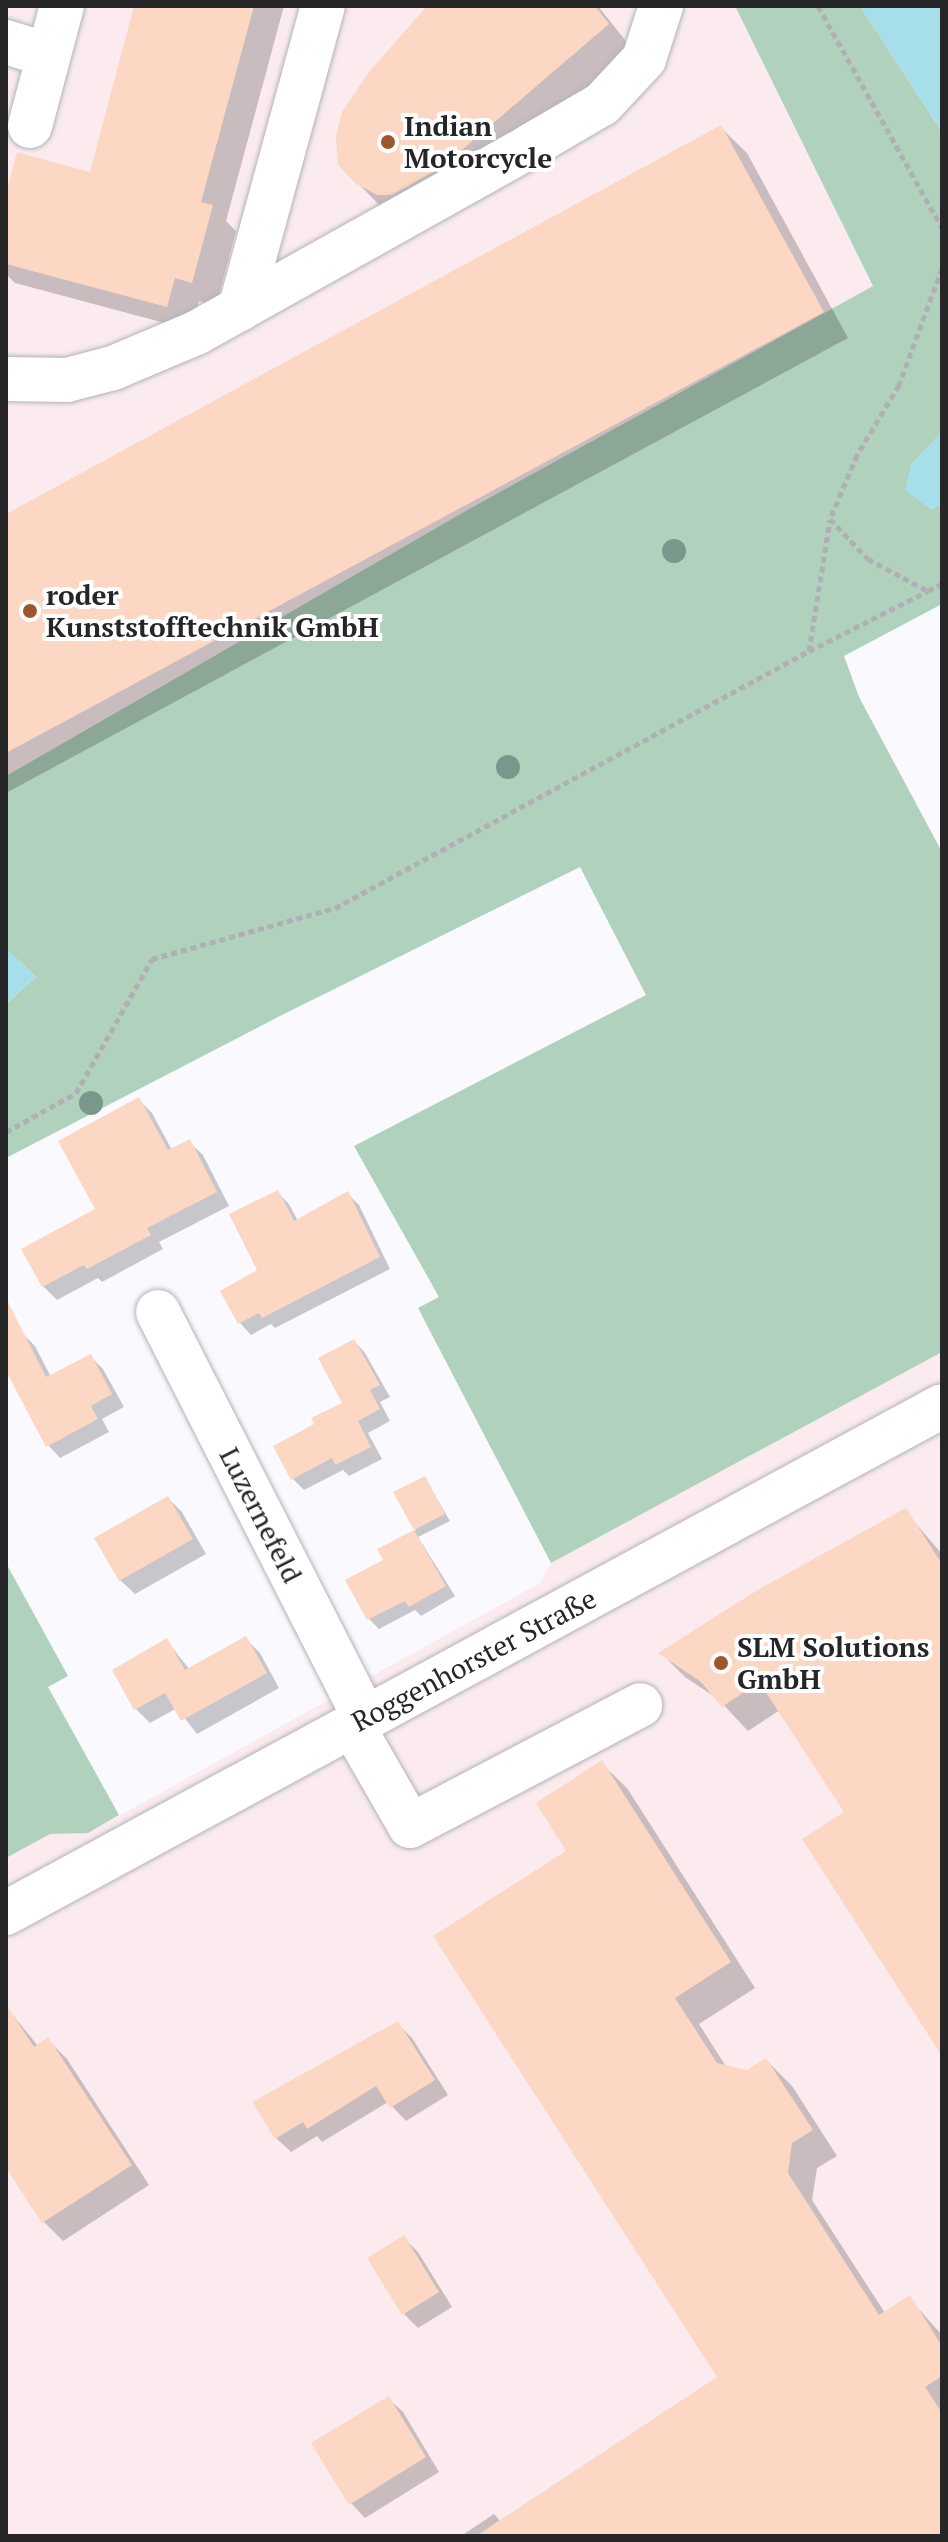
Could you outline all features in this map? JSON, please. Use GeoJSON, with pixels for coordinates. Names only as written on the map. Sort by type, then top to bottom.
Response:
{"type":"FeatureCollection","features":[{"type":"Feature","properties":{"kind":"street"},"geometry":{"type":"LineString","coordinates":[[30,126],[62,6]]}},
{"type":"Feature","properties":{"kind":"street"},"geometry":{"type":"LineString","coordinates":[[240,309],[323,6]]}},
{"type":"Feature","properties":{"kind":"street"},"geometry":{"type":"LineString","coordinates":[[6,379],[67,380],[113,368],[196,333],[602,104],[644,59],[661,6]]}},
{"type":"Feature","properties":{"kind":"street"},"geometry":{"type":"LineString","coordinates":[[6,42],[48,55]]}},
{"type":"Feature","properties":{"kind":"street","name":"Luzernefeld"},"geometry":{"type":"LineString","coordinates":[[158,1312],[410,1826],[640,1705]]}},
{"type":"Feature","properties":{"kind":"street","name":"Roggenhorster Straße"},"geometry":{"type":"LineString","coordinates":[[6,1913],[942,1406]]}},
{"type":"Feature","properties":{"kind":"path"},"geometry":{"type":"LineString","coordinates":[[818,6],[942,228]]}},
{"type":"Feature","properties":{"kind":"path"},"geometry":{"type":"LineString","coordinates":[[809,651],[830,519],[857,455],[899,385],[942,268]]}},
{"type":"Feature","properties":{"kind":"path"},"geometry":{"type":"LineString","coordinates":[[830,519],[868,559],[928,591]]}},
{"type":"Feature","properties":{"kind":"path"},"geometry":{"type":"LineString","coordinates":[[6,1132],[76,1093],[152,959],[335,908],[809,651],[942,584]]}},
{"type":"Feature","properties":{"kind":"shaded area"},"geometry":{"type":"Polygon","coordinates":[[[6,6],[735,6],[873,286],[471,508],[6,776],[6,6]]]}},
{"type":"Feature","properties":{"kind":"shaded area"},"geometry":{"type":"Polygon","coordinates":[[[942,1352],[942,2536],[6,2536],[6,1858],[50,1833],[88,1833],[540,1583],[551,1563],[942,1352]]]}},
{"type":"Feature","properties":{"kind":"green space"},"geometry":{"type":"Polygon","coordinates":[[[735,6],[860,6],[942,132],[942,432],[911,465],[930,509],[942,504],[942,604],[844,656],[859,697],[942,852],[942,1352],[551,1563],[418,1308],[439,1297],[354,1146],[646,995],[580,867],[280,1016],[6,1158],[6,1004],[36,977],[6,949],[6,776],[471,508],[873,286],[735,6]]]}},
{"type":"Feature","properties":{"kind":"green space"},"geometry":{"type":"Polygon","coordinates":[[[6,1563],[68,1676],[48,1687],[119,1815],[88,1833],[50,1834],[6,1858],[6,1563]]]}},
{"type":"Feature","properties":{"kind":"water"},"geometry":{"type":"Polygon","coordinates":[[[860,6],[942,6],[942,132],[860,6]]]}},
{"type":"Feature","properties":{"kind":"water"},"geometry":{"type":"Polygon","coordinates":[[[942,432],[942,504],[930,509],[905,490],[911,465],[942,432]]]}},
{"type":"Feature","properties":{"kind":"water"},"geometry":{"type":"Polygon","coordinates":[[[6,949],[36,977],[6,1004],[6,949]]]}},
{"type":"Feature","properties":{"kind":"building"},"geometry":{"type":"Polygon","coordinates":[[[134,6],[254,6],[201,202],[213,205],[192,283],[175,278],[167,307],[6,264],[6,194],[17,152],[90,172],[134,6]]]}},
{"type":"Feature","properties":{"kind":"building"},"geometry":{"type":"Polygon","coordinates":[[[427,6],[595,6],[609,24],[442,167],[392,195],[377,195],[355,183],[338,165],[336,137],[342,112],[369,72],[427,6]]]}},
{"type":"Feature","properties":{"kind":"building"},"geometry":{"type":"Polygon","coordinates":[[[721,125],[824,312],[6,753],[6,514],[721,125]]]}},
{"type":"Feature","properties":{"kind":"building"},"geometry":{"type":"Polygon","coordinates":[[[139,1097],[168,1150],[190,1139],[217,1192],[147,1228],[151,1235],[87,1269],[84,1265],[42,1287],[21,1249],[95,1209],[58,1141],[139,1097]]]}},
{"type":"Feature","properties":{"kind":"building"},"geometry":{"type":"Polygon","coordinates":[[[278,1190],[294,1221],[348,1191],[380,1257],[262,1318],[259,1313],[238,1324],[220,1291],[257,1270],[229,1214],[278,1190]]]}},
{"type":"Feature","properties":{"kind":"building"},"geometry":{"type":"Polygon","coordinates":[[[6,1298],[46,1377],[91,1354],[112,1394],[91,1406],[98,1419],[46,1447],[6,1371],[6,1298]]]}},
{"type":"Feature","properties":{"kind":"building"},"geometry":{"type":"Polygon","coordinates":[[[354,1339],[380,1385],[370,1390],[380,1409],[358,1421],[371,1447],[335,1465],[332,1458],[291,1480],[273,1446],[314,1424],[311,1418],[342,1403],[318,1358],[354,1339]]]}},
{"type":"Feature","properties":{"kind":"building"},"geometry":{"type":"Polygon","coordinates":[[[425,1476],[445,1514],[414,1530],[393,1492],[425,1476]]]}},
{"type":"Feature","properties":{"kind":"building"},"geometry":{"type":"Polygon","coordinates":[[[168,1496],[193,1539],[119,1581],[94,1538],[168,1496]]]}},
{"type":"Feature","properties":{"kind":"building"},"geometry":{"type":"Polygon","coordinates":[[[906,1508],[942,1564],[942,2056],[802,1839],[844,1812],[759,1682],[722,1707],[701,1682],[658,1653],[761,1588],[906,1508]]]}},
{"type":"Feature","properties":{"kind":"building"},"geometry":{"type":"Polygon","coordinates":[[[414,1530],[446,1586],[409,1607],[405,1601],[367,1620],[345,1580],[383,1560],[377,1549],[414,1530]]]}},
{"type":"Feature","properties":{"kind":"building"},"geometry":{"type":"Polygon","coordinates":[[[246,1636],[267,1673],[181,1721],[165,1693],[134,1710],[112,1670],[167,1638],[185,1670],[246,1636]]]}},
{"type":"Feature","properties":{"kind":"building"},"geometry":{"type":"Polygon","coordinates":[[[602,1760],[731,1962],[675,1998],[717,2063],[747,2070],[766,2058],[813,2130],[792,2143],[788,2173],[879,2315],[910,2295],[942,2346],[942,2376],[925,2387],[942,2413],[942,2536],[476,2536],[717,2377],[433,1936],[566,1851],[536,1803],[602,1760]]]}},
{"type":"Feature","properties":{"kind":"building"},"geometry":{"type":"Polygon","coordinates":[[[6,2004],[34,2047],[48,2037],[132,2165],[42,2223],[6,2168],[6,2004]]]}},
{"type":"Feature","properties":{"kind":"building"},"geometry":{"type":"Polygon","coordinates":[[[398,2021],[435,2080],[390,2108],[376,2086],[307,2129],[303,2122],[275,2139],[252,2102],[398,2021]]]}},
{"type":"Feature","properties":{"kind":"building"},"geometry":{"type":"Polygon","coordinates":[[[404,2235],[439,2292],[402,2315],[367,2258],[404,2235]]]}},
{"type":"Feature","properties":{"kind":"building"},"geometry":{"type":"Polygon","coordinates":[[[389,2396],[426,2457],[349,2505],[311,2443],[389,2396]]]}},
{"type":"Feature","properties":{"kind":"place","name":"Indian Motorcycle"},"geometry":{"type":"Point","coordinates":[388,142]}},
{"type":"Feature","properties":{"kind":"place","name":"roder Kunststofftechnik GmbH"},"geometry":{"type":"Point","coordinates":[30,611]}},
{"type":"Feature","properties":{"kind":"place","name":"SLM Solutions GmbH"},"geometry":{"type":"Point","coordinates":[721,1663]}}]}
